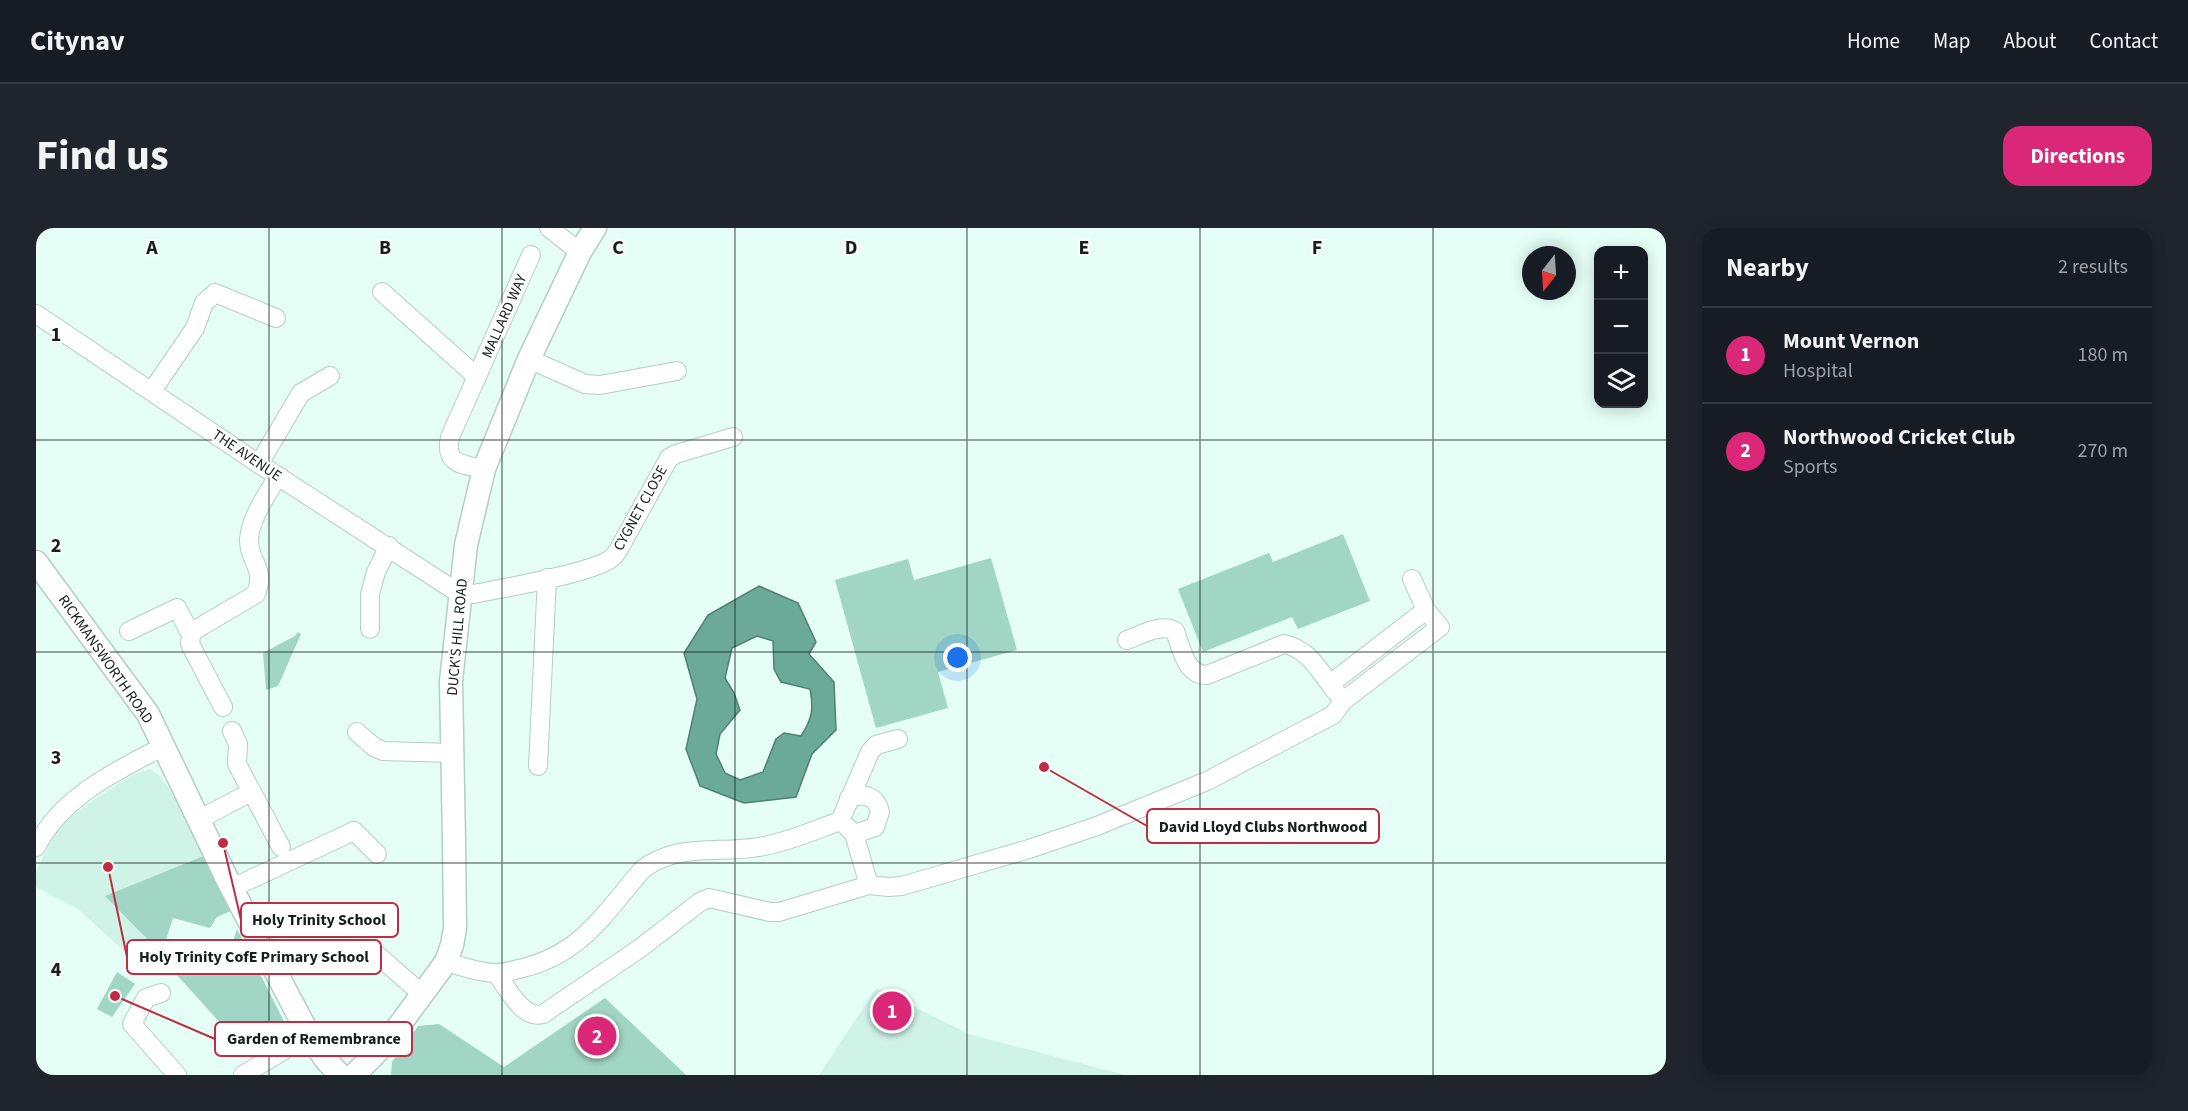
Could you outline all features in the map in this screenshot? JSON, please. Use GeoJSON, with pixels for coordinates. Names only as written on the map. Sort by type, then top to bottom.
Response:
{"type":"FeatureCollection","features":[{"type":"Feature","properties":{"kind":"main road","name":"DUCK'S HILL ROAD"},"geometry":{"type":"LineString","coordinates":[[354,1075],[382,1047],[422,994],[446,962],[452,945],[455,928],[451,681],[466,545],[484,469],[530,359],[580,252],[595,228]]}},
{"type":"Feature","properties":{"kind":"main road","name":"RICKMANSWORTH ROAD"},"geometry":{"type":"LineString","coordinates":[[36,562],[148,714],[232,888],[309,1035],[326,1060],[340,1075]]}},
{"type":"Feature","properties":{"kind":"main road"},"geometry":{"type":"LineString","coordinates":[[375,1075],[382,1047]]}},
{"type":"Feature","properties":{"kind":"street"},"geometry":{"type":"LineString","coordinates":[[549,228],[580,252]]}},
{"type":"Feature","properties":{"kind":"street","name":"MALLARD WAY"},"geometry":{"type":"LineString","coordinates":[[484,469],[457,463],[450,458],[448,449],[450,437],[531,255]]}},
{"type":"Feature","properties":{"kind":"street","name":"MALLARD WAY"},"geometry":{"type":"LineString","coordinates":[[382,292],[476,376]]}},
{"type":"Feature","properties":{"kind":"street"},"geometry":{"type":"LineString","coordinates":[[152,391],[195,328],[204,303],[215,293],[276,318]]}},
{"type":"Feature","properties":{"kind":"street","name":"THE AVENUE"},"geometry":{"type":"LineString","coordinates":[[36,314],[278,476],[460,594]]}},
{"type":"Feature","properties":{"kind":"street"},"geometry":{"type":"LineString","coordinates":[[530,359],[585,384],[600,385],[677,371]]}},
{"type":"Feature","properties":{"kind":"street"},"geometry":{"type":"LineString","coordinates":[[260,464],[301,393],[330,376]]}},
{"type":"Feature","properties":{"kind":"street","name":"CYGNET CLOSE"},"geometry":{"type":"LineString","coordinates":[[460,594],[474,594],[584,570],[613,557],[669,458],[733,437]]}},
{"type":"Feature","properties":{"kind":"street"},"geometry":{"type":"LineString","coordinates":[[223,707],[190,644],[191,635],[195,630],[256,594],[260,584],[260,570],[249,542],[252,524],[278,476]]}},
{"type":"Feature","properties":{"kind":"street"},"geometry":{"type":"LineString","coordinates":[[370,629],[370,594],[376,572],[388,546]]}},
{"type":"Feature","properties":{"kind":"street"},"geometry":{"type":"LineString","coordinates":[[538,766],[547,578]]}},
{"type":"Feature","properties":{"kind":"street"},"geometry":{"type":"LineString","coordinates":[[498,974],[521,1006],[531,1015],[536,1016],[543,1014],[639,949],[700,902],[709,898],[779,912],[869,885],[890,888],[902,886],[1029,849],[1096,826],[1207,781],[1333,714],[1343,701],[1440,627],[1426,610],[1412,579]]}},
{"type":"Feature","properties":{"kind":"street"},"geometry":{"type":"LineString","coordinates":[[129,631],[177,608],[191,635]]}},
{"type":"Feature","properties":{"kind":"street"},"geometry":{"type":"LineString","coordinates":[[1330,684],[1426,610]]}},
{"type":"Feature","properties":{"kind":"street"},"geometry":{"type":"LineString","coordinates":[[1127,640],[1162,627],[1169,628],[1174,631],[1191,671],[1199,676],[1207,675],[1284,644],[1295,646],[1304,652],[1343,701]]}},
{"type":"Feature","properties":{"kind":"street"},"geometry":{"type":"LineString","coordinates":[[232,731],[238,744],[237,764],[281,847]]}},
{"type":"Feature","properties":{"kind":"street"},"geometry":{"type":"LineString","coordinates":[[357,732],[374,747],[383,750],[453,753]]}},
{"type":"Feature","properties":{"kind":"street"},"geometry":{"type":"LineString","coordinates":[[446,962],[498,974],[538,965],[565,952],[587,934],[642,870],[651,863],[668,855],[682,852],[762,847],[792,840],[840,821],[870,752],[876,745],[898,739]]}},
{"type":"Feature","properties":{"kind":"street"},"geometry":{"type":"LineString","coordinates":[[36,848],[53,821],[85,791],[164,746]]}},
{"type":"Feature","properties":{"kind":"street"},"geometry":{"type":"LineString","coordinates":[[198,820],[251,792]]}},
{"type":"Feature","properties":{"kind":"street"},"geometry":{"type":"LineString","coordinates":[[849,798],[858,795],[868,796],[875,800],[880,812],[875,827],[854,834]]}},
{"type":"Feature","properties":{"kind":"street"},"geometry":{"type":"LineString","coordinates":[[840,821],[854,834],[869,885]]}},
{"type":"Feature","properties":{"kind":"street"},"geometry":{"type":"LineString","coordinates":[[232,888],[354,831],[377,854]]}},
{"type":"Feature","properties":{"kind":"street"},"geometry":{"type":"LineString","coordinates":[[375,954],[422,994]]}},
{"type":"Feature","properties":{"kind":"street"},"geometry":{"type":"LineString","coordinates":[[161,993],[146,998],[132,1024],[177,1075]]}},
{"type":"Feature","properties":{"kind":"street"},"geometry":{"type":"LineString","coordinates":[[243,1075],[309,1035]]}},
{"type":"Feature","properties":{"kind":"shaded area"},"geometry":{"type":"Polygon","coordinates":[[[1343,534],[1370,601],[1298,629],[1292,617],[1203,652],[1178,589],[1269,553],[1273,562],[1343,534]]]}},
{"type":"Feature","properties":{"kind":"shaded area"},"geometry":{"type":"Polygon","coordinates":[[[991,558],[1017,650],[938,672],[948,708],[876,728],[835,580],[908,559],[914,580],[991,558]]]}},
{"type":"Feature","properties":{"kind":"shaded area"},"geometry":{"type":"Polygon","coordinates":[[[759,586],[798,603],[816,642],[809,654],[834,682],[836,730],[812,754],[796,797],[744,803],[700,786],[686,749],[697,699],[684,653],[708,615],[759,586]],[[757,636],[732,648],[725,678],[740,710],[720,734],[716,754],[725,773],[740,780],[763,772],[776,739],[784,733],[801,736],[811,714],[810,689],[781,682],[774,669],[773,641],[757,636]]]}},
{"type":"Feature","properties":{"kind":"shaded area"},"geometry":{"type":"Polygon","coordinates":[[[298,632],[301,634],[278,686],[266,690],[263,653],[295,636],[298,632]]]}},
{"type":"Feature","properties":{"kind":"shaded area"},"geometry":{"type":"Polygon","coordinates":[[[150,769],[160,776],[179,803],[206,855],[105,896],[148,940],[131,957],[78,909],[36,887],[36,871],[55,834],[69,818],[132,775],[150,769]]]}},
{"type":"Feature","properties":{"kind":"shaded area"},"geometry":{"type":"Polygon","coordinates":[[[206,855],[231,911],[217,917],[210,928],[173,918],[161,956],[223,975],[237,929],[290,1033],[252,1058],[176,974],[137,961],[152,944],[105,896],[206,855]]]}},
{"type":"Feature","properties":{"kind":"shaded area"},"geometry":{"type":"Polygon","coordinates":[[[117,972],[135,984],[112,1017],[97,1009],[117,972]]]}},
{"type":"Feature","properties":{"kind":"shaded area"},"geometry":{"type":"Polygon","coordinates":[[[876,988],[969,1034],[1125,1075],[819,1075],[876,988]]]}},
{"type":"Feature","properties":{"kind":"shaded area"},"geometry":{"type":"Polygon","coordinates":[[[605,998],[686,1075],[391,1075],[392,1062],[418,1026],[439,1024],[504,1067],[605,998]]]}},
{"type":"Feature","properties":{"kind":"place","name":"David Lloyd Clubs Northwood"},"geometry":{"type":"Point","coordinates":[1044,767]}},
{"type":"Feature","properties":{"kind":"place","name":"Holy Trinity School"},"geometry":{"type":"Point","coordinates":[223,843]}},
{"type":"Feature","properties":{"kind":"place","name":"Holy Trinity CofE Primary School"},"geometry":{"type":"Point","coordinates":[108,867]}},
{"type":"Feature","properties":{"kind":"place","name":"Garden of Remembrance"},"geometry":{"type":"Point","coordinates":[115,996]}},
{"type":"Feature","properties":{"kind":"place","name":"Mount Vernon"},"geometry":{"type":"Point","coordinates":[892,1011]}},
{"type":"Feature","properties":{"kind":"place","name":"Northwood Cricket Club"},"geometry":{"type":"Point","coordinates":[597,1036]}}]}
